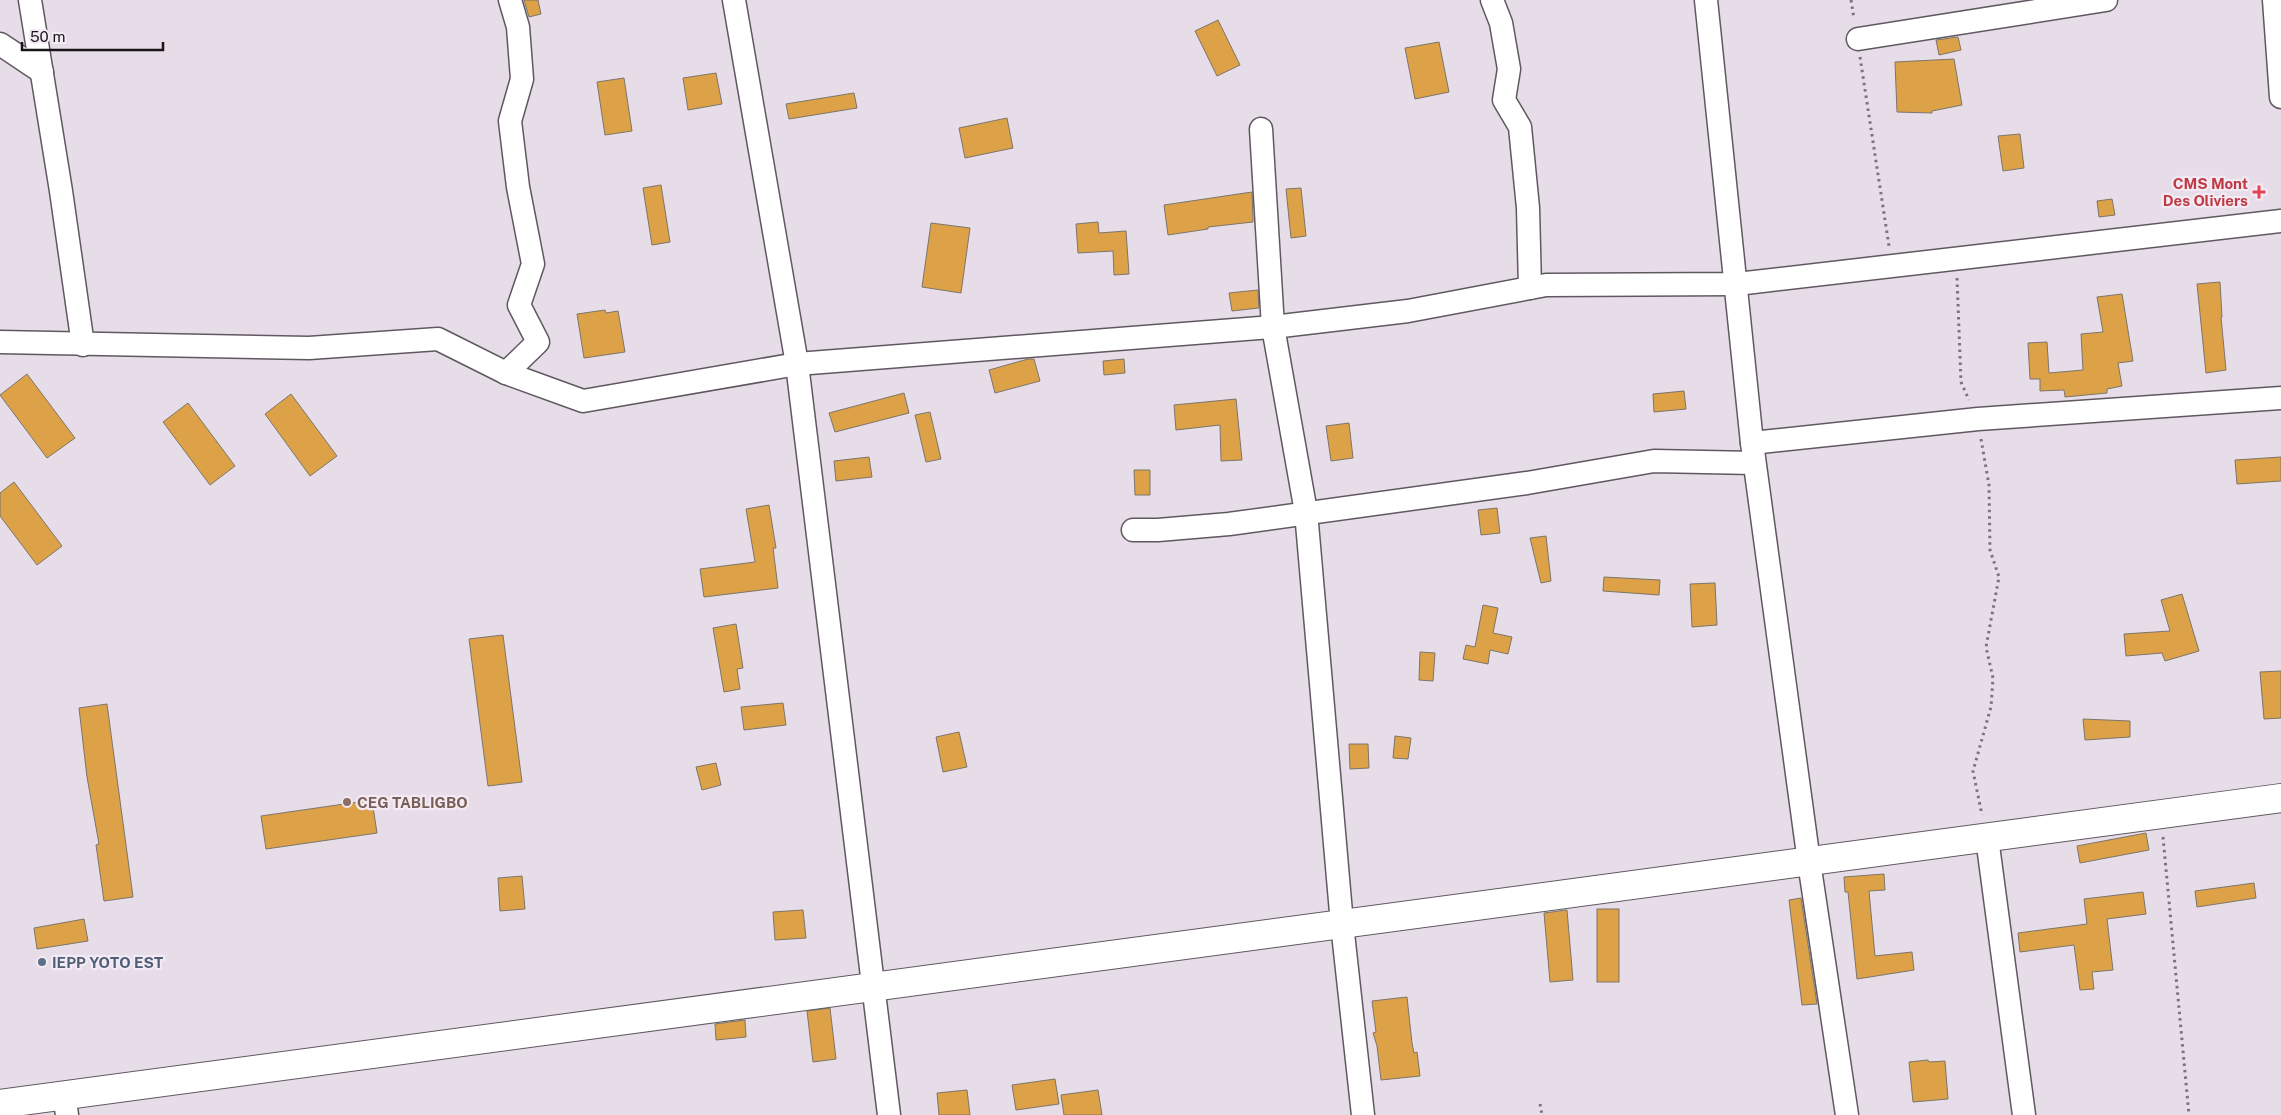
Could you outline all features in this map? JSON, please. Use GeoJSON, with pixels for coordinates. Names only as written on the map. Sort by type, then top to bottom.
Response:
{"type":"FeatureCollection","features":[{"type":"Feature","properties":{"kind":"street"},"geometry":{"type":"LineString","coordinates":[[30,0],[83,345]]}},
{"type":"Feature","properties":{"kind":"street"},"geometry":{"type":"LineString","coordinates":[[506,373],[538,342],[519,305],[533,264],[518,187],[510,121],[522,79],[518,27],[510,0]]}},
{"type":"Feature","properties":{"kind":"street"},"geometry":{"type":"LineString","coordinates":[[734,0],[797,364],[889,1115]]}},
{"type":"Feature","properties":{"kind":"street"},"geometry":{"type":"LineString","coordinates":[[1492,0],[1501,23],[1509,69],[1504,100],[1520,127],[1528,208],[1530,288]]}},
{"type":"Feature","properties":{"kind":"street"},"geometry":{"type":"LineString","coordinates":[[1706,0],[1737,284],[1753,453],[1809,862],[1847,1115]]}},
{"type":"Feature","properties":{"kind":"street"},"geometry":{"type":"LineString","coordinates":[[1858,39],[2106,0]]}},
{"type":"Feature","properties":{"kind":"street"},"geometry":{"type":"LineString","coordinates":[[2274,0],[2281,97]]}},
{"type":"Feature","properties":{"kind":"street"},"geometry":{"type":"LineString","coordinates":[[0,44],[42,72]]}},
{"type":"Feature","properties":{"kind":"street"},"geometry":{"type":"LineString","coordinates":[[1261,129],[1273,327],[1306,512],[1342,924],[1363,1115]]}},
{"type":"Feature","properties":{"kind":"street"},"geometry":{"type":"LineString","coordinates":[[0,342],[309,348],[438,339],[506,373],[583,401],[797,364],[1273,327],[1408,311],[1546,285],[1737,284],[2281,221]]}},
{"type":"Feature","properties":{"kind":"street"},"geometry":{"type":"LineString","coordinates":[[1133,530],[1158,530],[1229,524],[1527,483],[1654,461],[1753,453],[1978,419],[2281,398]]}},
{"type":"Feature","properties":{"kind":"street"},"geometry":{"type":"LineString","coordinates":[[0,1104],[66,1105],[873,987],[2281,798]]}},
{"type":"Feature","properties":{"kind":"street"},"geometry":{"type":"LineString","coordinates":[[1987,838],[2024,1115]]}},
{"type":"Feature","properties":{"kind":"path"},"geometry":{"type":"LineString","coordinates":[[1851,0],[1892,267]]}},
{"type":"Feature","properties":{"kind":"path"},"geometry":{"type":"LineString","coordinates":[[1956,259],[1961,382],[1978,419],[1989,485],[1990,550],[1999,577],[1986,647],[1993,678],[1991,707],[1973,771],[1987,838]]}},
{"type":"Feature","properties":{"kind":"path"},"geometry":{"type":"LineString","coordinates":[[2161,814],[2189,1115]]}},
{"type":"Feature","properties":{"kind":"path"},"geometry":{"type":"LineString","coordinates":[[1540,1104],[1542,1115]]}},
{"type":"Feature","properties":{"kind":"building"},"geometry":{"type":"Polygon","coordinates":[[[524,0],[538,0],[541,14],[529,17],[524,0]]]}},
{"type":"Feature","properties":{"kind":"building"},"geometry":{"type":"Polygon","coordinates":[[[1218,20],[1240,65],[1217,76],[1195,31],[1218,20]]]}},
{"type":"Feature","properties":{"kind":"building"},"geometry":{"type":"Polygon","coordinates":[[[1958,37],[1961,50],[1939,55],[1936,40],[1958,37]]]}},
{"type":"Feature","properties":{"kind":"building"},"geometry":{"type":"Polygon","coordinates":[[[1439,42],[1449,92],[1415,99],[1405,48],[1439,42]]]}},
{"type":"Feature","properties":{"kind":"building"},"geometry":{"type":"Polygon","coordinates":[[[1954,59],[1962,105],[1932,111],[1932,113],[1897,112],[1895,62],[1954,59]]]}},
{"type":"Feature","properties":{"kind":"building"},"geometry":{"type":"Polygon","coordinates":[[[716,73],[722,104],[688,110],[683,78],[716,73]]]}},
{"type":"Feature","properties":{"kind":"building"},"geometry":{"type":"Polygon","coordinates":[[[624,78],[632,131],[605,135],[597,82],[624,78]]]}},
{"type":"Feature","properties":{"kind":"building"},"geometry":{"type":"Polygon","coordinates":[[[854,93],[857,108],[789,119],[786,104],[854,93]]]}},
{"type":"Feature","properties":{"kind":"building"},"geometry":{"type":"Polygon","coordinates":[[[1007,118],[1013,148],[965,158],[959,128],[1007,118]]]}},
{"type":"Feature","properties":{"kind":"building"},"geometry":{"type":"Polygon","coordinates":[[[2020,134],[2024,168],[2003,171],[1998,136],[2020,134]]]}},
{"type":"Feature","properties":{"kind":"building"},"geometry":{"type":"Polygon","coordinates":[[[661,185],[670,242],[652,245],[643,188],[661,185]]]}},
{"type":"Feature","properties":{"kind":"building"},"geometry":{"type":"Polygon","coordinates":[[[1301,188],[1306,236],[1291,238],[1286,189],[1301,188]]]}},
{"type":"Feature","properties":{"kind":"building"},"geometry":{"type":"Polygon","coordinates":[[[1252,192],[1253,222],[1208,227],[1208,229],[1168,235],[1164,205],[1252,192]]]}},
{"type":"Feature","properties":{"kind":"building"},"geometry":{"type":"Polygon","coordinates":[[[2112,199],[2115,215],[2099,217],[2097,201],[2112,199]]]}},
{"type":"Feature","properties":{"kind":"building"},"geometry":{"type":"Polygon","coordinates":[[[1098,222],[1099,233],[1126,231],[1129,274],[1114,275],[1113,251],[1078,253],[1076,224],[1098,222]]]}},
{"type":"Feature","properties":{"kind":"building"},"geometry":{"type":"Polygon","coordinates":[[[931,223],[970,228],[961,293],[922,287],[931,223]]]}},
{"type":"Feature","properties":{"kind":"building"},"geometry":{"type":"Polygon","coordinates":[[[2220,282],[2226,370],[2206,373],[2197,284],[2220,282]]]}},
{"type":"Feature","properties":{"kind":"building"},"geometry":{"type":"Polygon","coordinates":[[[1258,290],[1259,308],[1232,311],[1229,293],[1258,290]]]}},
{"type":"Feature","properties":{"kind":"building"},"geometry":{"type":"Polygon","coordinates":[[[2122,294],[2133,361],[2118,363],[2122,386],[2107,389],[2107,393],[2065,397],[2064,390],[2040,391],[2040,379],[2030,379],[2028,343],[2047,342],[2049,373],[2083,370],[2081,334],[2103,332],[2097,297],[2122,294]]]}},
{"type":"Feature","properties":{"kind":"building"},"geometry":{"type":"Polygon","coordinates":[[[605,310],[606,313],[618,311],[625,352],[584,358],[577,314],[605,310]]]}},
{"type":"Feature","properties":{"kind":"building"},"geometry":{"type":"Polygon","coordinates":[[[1034,359],[1040,381],[995,393],[989,370],[1034,359]]]}},
{"type":"Feature","properties":{"kind":"building"},"geometry":{"type":"Polygon","coordinates":[[[1124,359],[1125,373],[1104,375],[1103,361],[1124,359]]]}},
{"type":"Feature","properties":{"kind":"building"},"geometry":{"type":"Polygon","coordinates":[[[27,374],[75,438],[47,458],[0,395],[27,374]]]}},
{"type":"Feature","properties":{"kind":"building"},"geometry":{"type":"Polygon","coordinates":[[[1684,391],[1686,409],[1654,412],[1653,394],[1684,391]]]}},
{"type":"Feature","properties":{"kind":"building"},"geometry":{"type":"Polygon","coordinates":[[[904,393],[909,413],[835,432],[829,413],[904,393]]]}},
{"type":"Feature","properties":{"kind":"building"},"geometry":{"type":"Polygon","coordinates":[[[291,394],[337,456],[310,476],[265,414],[291,394]]]}},
{"type":"Feature","properties":{"kind":"building"},"geometry":{"type":"Polygon","coordinates":[[[1236,399],[1242,460],[1221,461],[1220,425],[1176,430],[1174,405],[1236,399]]]}},
{"type":"Feature","properties":{"kind":"building"},"geometry":{"type":"Polygon","coordinates":[[[188,403],[235,466],[210,485],[163,422],[188,403]]]}},
{"type":"Feature","properties":{"kind":"building"},"geometry":{"type":"Polygon","coordinates":[[[930,412],[941,459],[926,462],[915,415],[930,412]]]}},
{"type":"Feature","properties":{"kind":"building"},"geometry":{"type":"Polygon","coordinates":[[[1349,423],[1353,458],[1331,461],[1326,426],[1349,423]]]}},
{"type":"Feature","properties":{"kind":"building"},"geometry":{"type":"Polygon","coordinates":[[[869,457],[872,477],[836,481],[834,461],[869,457]]]}},
{"type":"Feature","properties":{"kind":"building"},"geometry":{"type":"Polygon","coordinates":[[[2281,457],[2281,481],[2237,484],[2235,460],[2281,457]]]}},
{"type":"Feature","properties":{"kind":"building"},"geometry":{"type":"Polygon","coordinates":[[[1134,470],[1150,470],[1150,495],[1135,495],[1134,470]]]}},
{"type":"Feature","properties":{"kind":"building"},"geometry":{"type":"Polygon","coordinates":[[[14,482],[62,546],[37,565],[0,516],[0,493],[14,482]]]}},
{"type":"Feature","properties":{"kind":"building"},"geometry":{"type":"Polygon","coordinates":[[[769,505],[776,548],[773,548],[778,588],[704,597],[700,569],[755,562],[746,509],[769,505]]]}},
{"type":"Feature","properties":{"kind":"building"},"geometry":{"type":"Polygon","coordinates":[[[1497,508],[1500,533],[1481,535],[1478,510],[1497,508]]]}},
{"type":"Feature","properties":{"kind":"building"},"geometry":{"type":"Polygon","coordinates":[[[1546,536],[1551,581],[1541,583],[1530,538],[1546,536]]]}},
{"type":"Feature","properties":{"kind":"building"},"geometry":{"type":"Polygon","coordinates":[[[1604,577],[1660,580],[1659,595],[1603,591],[1604,577]]]}},
{"type":"Feature","properties":{"kind":"building"},"geometry":{"type":"Polygon","coordinates":[[[1715,583],[1717,625],[1692,627],[1690,584],[1715,583]]]}},
{"type":"Feature","properties":{"kind":"building"},"geometry":{"type":"Polygon","coordinates":[[[2182,594],[2199,651],[2165,661],[2162,653],[2126,656],[2124,634],[2170,631],[2161,600],[2182,594]]]}},
{"type":"Feature","properties":{"kind":"building"},"geometry":{"type":"Polygon","coordinates":[[[1483,605],[1498,608],[1493,633],[1512,637],[1508,654],[1490,650],[1488,664],[1463,659],[1466,645],[1475,647],[1483,605]]]}},
{"type":"Feature","properties":{"kind":"building"},"geometry":{"type":"Polygon","coordinates":[[[736,624],[743,668],[737,669],[740,689],[724,692],[713,628],[736,624]]]}},
{"type":"Feature","properties":{"kind":"building"},"geometry":{"type":"Polygon","coordinates":[[[503,635],[522,782],[488,786],[469,639],[503,635]]]}},
{"type":"Feature","properties":{"kind":"building"},"geometry":{"type":"Polygon","coordinates":[[[1420,652],[1435,653],[1433,681],[1419,680],[1420,652]]]}},
{"type":"Feature","properties":{"kind":"building"},"geometry":{"type":"Polygon","coordinates":[[[2281,671],[2281,718],[2264,719],[2260,672],[2281,671]]]}},
{"type":"Feature","properties":{"kind":"building"},"geometry":{"type":"Polygon","coordinates":[[[783,703],[786,725],[744,730],[741,707],[783,703]]]}},
{"type":"Feature","properties":{"kind":"building"},"geometry":{"type":"Polygon","coordinates":[[[107,704],[133,897],[104,901],[96,845],[99,844],[87,777],[79,708],[107,704]]]}},
{"type":"Feature","properties":{"kind":"building"},"geometry":{"type":"Polygon","coordinates":[[[2083,719],[2130,721],[2130,737],[2085,740],[2083,719]]]}},
{"type":"Feature","properties":{"kind":"building"},"geometry":{"type":"Polygon","coordinates":[[[959,732],[967,767],[943,772],[936,737],[959,732]]]}},
{"type":"Feature","properties":{"kind":"building"},"geometry":{"type":"Polygon","coordinates":[[[1395,736],[1411,738],[1408,759],[1393,758],[1395,736]]]}},
{"type":"Feature","properties":{"kind":"building"},"geometry":{"type":"Polygon","coordinates":[[[1349,744],[1368,744],[1369,768],[1350,769],[1349,744]]]}},
{"type":"Feature","properties":{"kind":"building"},"geometry":{"type":"Polygon","coordinates":[[[716,763],[721,785],[702,790],[696,767],[716,763]]]}},
{"type":"Feature","properties":{"kind":"building"},"geometry":{"type":"Polygon","coordinates":[[[372,800],[377,833],[266,849],[261,816],[372,800]]]}},
{"type":"Feature","properties":{"kind":"building"},"geometry":{"type":"Polygon","coordinates":[[[2146,833],[2149,850],[2080,863],[2077,846],[2146,833]]]}},
{"type":"Feature","properties":{"kind":"building"},"geometry":{"type":"Polygon","coordinates":[[[1884,874],[1885,890],[1869,891],[1875,956],[1912,952],[1914,970],[1857,979],[1848,892],[1845,892],[1844,877],[1884,874]]]}},
{"type":"Feature","properties":{"kind":"building"},"geometry":{"type":"Polygon","coordinates":[[[522,876],[525,909],[500,911],[498,878],[522,876]]]}},
{"type":"Feature","properties":{"kind":"building"},"geometry":{"type":"Polygon","coordinates":[[[2254,883],[2256,898],[2197,907],[2195,891],[2254,883]]]}},
{"type":"Feature","properties":{"kind":"building"},"geometry":{"type":"Polygon","coordinates":[[[2143,892],[2146,914],[2107,919],[2113,970],[2092,972],[2094,989],[2080,990],[2074,945],[2020,952],[2018,933],[2087,924],[2084,899],[2143,892]]]}},
{"type":"Feature","properties":{"kind":"building"},"geometry":{"type":"Polygon","coordinates":[[[1801,898],[1817,1004],[1802,1005],[1789,900],[1801,898]]]}},
{"type":"Feature","properties":{"kind":"building"},"geometry":{"type":"Polygon","coordinates":[[[1597,909],[1619,909],[1619,982],[1597,982],[1597,909]]]}},
{"type":"Feature","properties":{"kind":"building"},"geometry":{"type":"Polygon","coordinates":[[[803,910],[806,938],[775,940],[773,912],[803,910]]]}},
{"type":"Feature","properties":{"kind":"building"},"geometry":{"type":"Polygon","coordinates":[[[1567,910],[1573,980],[1550,982],[1544,913],[1567,910]]]}},
{"type":"Feature","properties":{"kind":"building"},"geometry":{"type":"Polygon","coordinates":[[[84,919],[88,941],[37,949],[34,928],[84,919]]]}},
{"type":"Feature","properties":{"kind":"building"},"geometry":{"type":"Polygon","coordinates":[[[1407,997],[1412,1043],[1414,1053],[1417,1052],[1420,1076],[1381,1080],[1377,1046],[1373,1033],[1376,1032],[1372,1001],[1407,997]]]}},
{"type":"Feature","properties":{"kind":"building"},"geometry":{"type":"Polygon","coordinates":[[[830,1008],[836,1059],[813,1062],[807,1011],[830,1008]]]}},
{"type":"Feature","properties":{"kind":"building"},"geometry":{"type":"Polygon","coordinates":[[[745,1020],[746,1037],[716,1040],[715,1024],[745,1020]]]}},
{"type":"Feature","properties":{"kind":"building"},"geometry":{"type":"Polygon","coordinates":[[[1928,1060],[1929,1062],[1945,1061],[1948,1099],[1913,1102],[1909,1062],[1928,1060]]]}},
{"type":"Feature","properties":{"kind":"building"},"geometry":{"type":"Polygon","coordinates":[[[1055,1079],[1059,1104],[1016,1110],[1012,1085],[1055,1079]]]}},
{"type":"Feature","properties":{"kind":"building"},"geometry":{"type":"Polygon","coordinates":[[[967,1090],[970,1115],[939,1115],[937,1093],[967,1090]]]}},
{"type":"Feature","properties":{"kind":"building"},"geometry":{"type":"Polygon","coordinates":[[[1098,1090],[1102,1115],[1064,1115],[1061,1095],[1098,1090]]]}},
{"type":"Feature","properties":{"kind":"place","name":"CMS Mont Des Oliviers"},"geometry":{"type":"Point","coordinates":[2259,192]}},
{"type":"Feature","properties":{"kind":"place","name":"CEG TABLIGBO"},"geometry":{"type":"Point","coordinates":[347,802]}},
{"type":"Feature","properties":{"kind":"place","name":"IEPP YOTO EST"},"geometry":{"type":"Point","coordinates":[42,962]}}]}
